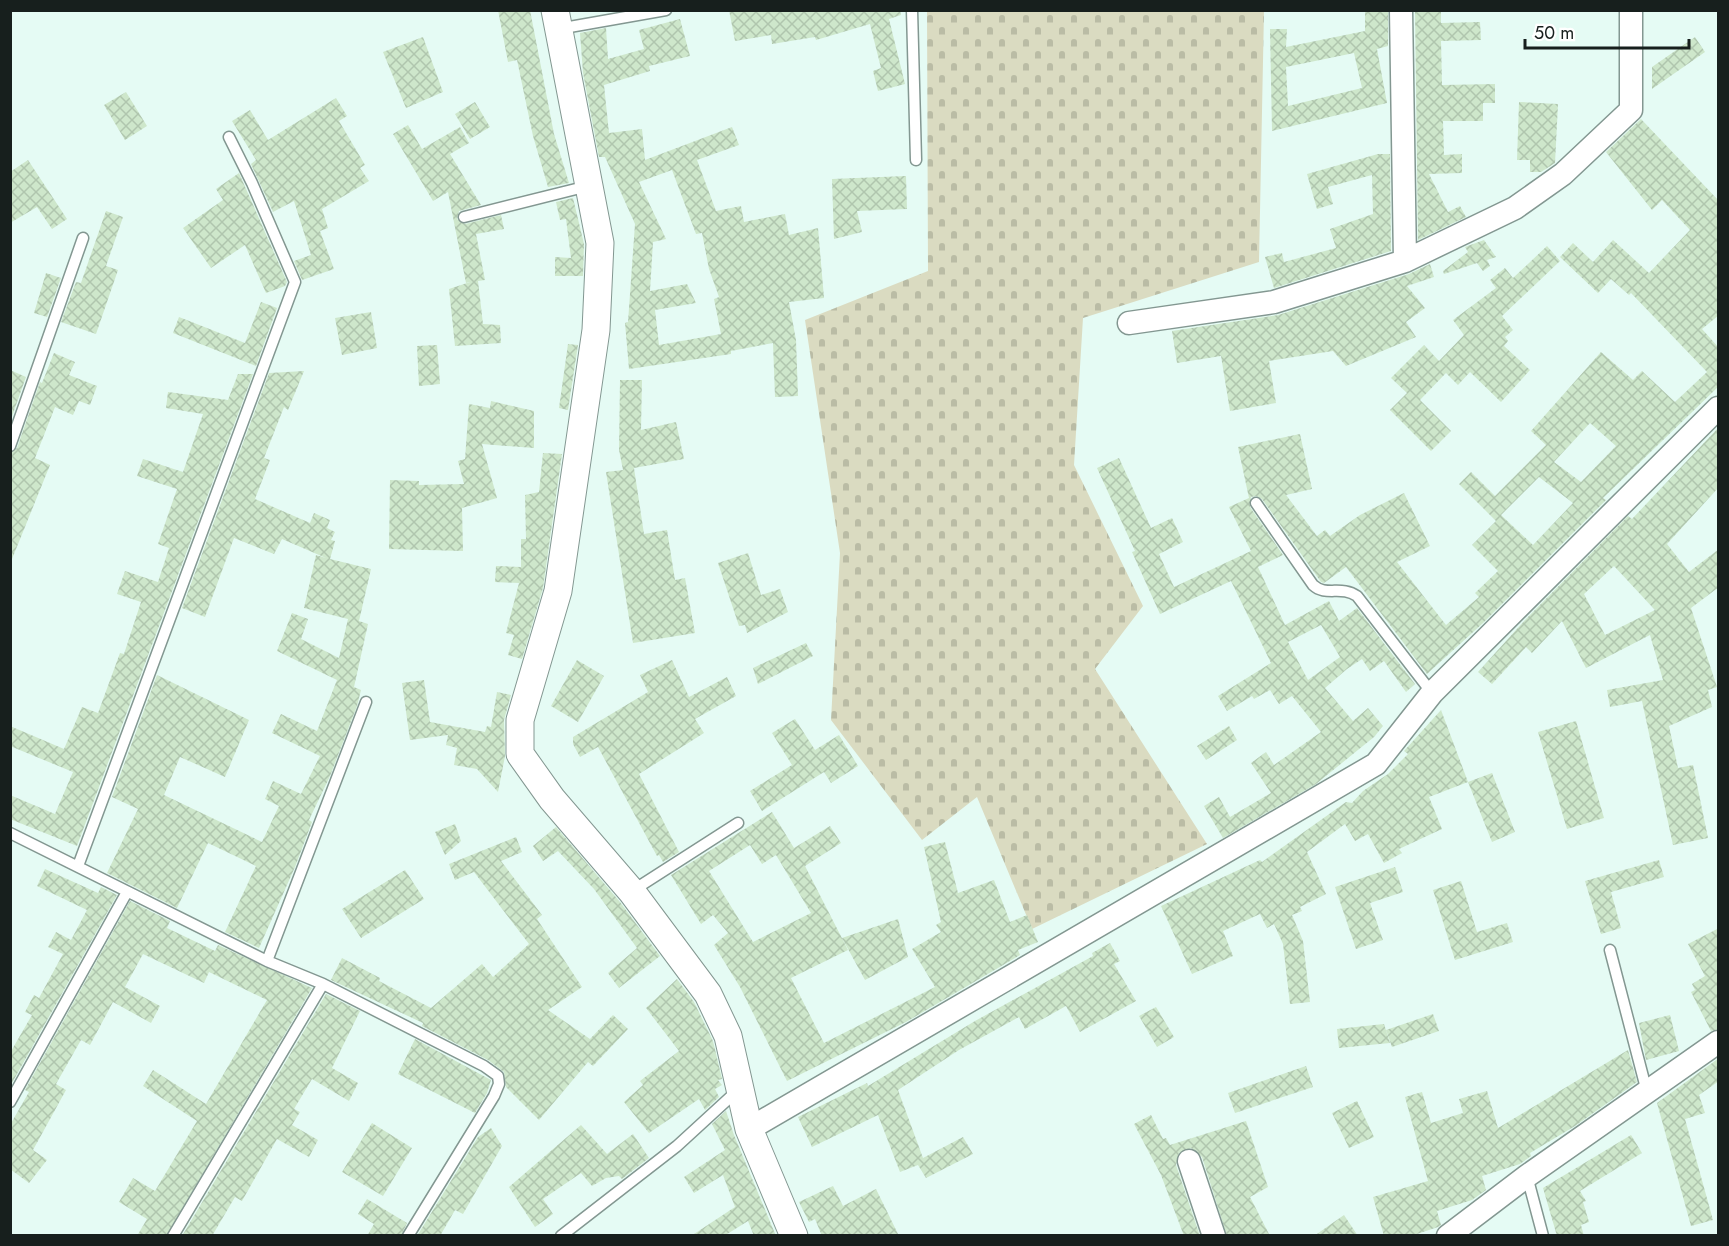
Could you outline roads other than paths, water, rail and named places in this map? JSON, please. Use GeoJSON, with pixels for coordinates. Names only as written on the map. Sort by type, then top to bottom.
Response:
{"type":"FeatureCollection","features":[{"type":"Feature","properties":{"kind":"street"},"geometry":{"type":"LineString","coordinates":[[1401,10],[1405,261]]}},
{"type":"Feature","properties":{"kind":"street"},"geometry":{"type":"LineString","coordinates":[[1129,323],[1274,302],[1405,261],[1515,208],[1563,174],[1631,110],[1631,10]]}},
{"type":"Feature","properties":{"kind":"street"},"geometry":{"type":"LineString","coordinates":[[556,20],[600,243],[596,330],[558,591],[520,720],[520,754],[552,799],[632,892],[708,994],[728,1036],[749,1129],[794,1236]]}},
{"type":"Feature","properties":{"kind":"street"},"geometry":{"type":"LineString","coordinates":[[749,1129],[1376,764],[1432,693],[1719,408]]}},
{"type":"Feature","properties":{"kind":"street"},"geometry":{"type":"LineString","coordinates":[[1448,1236],[1527,1176],[1719,1042]]}},
{"type":"Feature","properties":{"kind":"street"},"geometry":{"type":"LineString","coordinates":[[1189,1161],[1215,1236]]}},
{"type":"Feature","properties":{"kind":"lane"},"geometry":{"type":"LineString","coordinates":[[556,20],[666,10]]}},
{"type":"Feature","properties":{"kind":"lane"},"geometry":{"type":"LineString","coordinates":[[912,10],[915,160]]}},
{"type":"Feature","properties":{"kind":"lane"},"geometry":{"type":"LineString","coordinates":[[78,866],[295,282],[257,192],[229,137]]}},
{"type":"Feature","properties":{"kind":"lane"},"geometry":{"type":"LineString","coordinates":[[464,217],[588,186]]}},
{"type":"Feature","properties":{"kind":"lane"},"geometry":{"type":"LineString","coordinates":[[10,446],[13,430],[84,238]]}},
{"type":"Feature","properties":{"kind":"lane"},"geometry":{"type":"LineString","coordinates":[[1256,503],[1313,585],[1320,590],[1348,590],[1357,596],[1432,693]]}},
{"type":"Feature","properties":{"kind":"lane"},"geometry":{"type":"LineString","coordinates":[[267,961],[366,702]]}},
{"type":"Feature","properties":{"kind":"lane"},"geometry":{"type":"LineString","coordinates":[[632,892],[738,823]]}},
{"type":"Feature","properties":{"kind":"lane"},"geometry":{"type":"LineString","coordinates":[[10,833],[267,961],[323,984],[484,1066],[498,1076],[499,1084],[494,1096],[408,1236]]}},
{"type":"Feature","properties":{"kind":"lane"},"geometry":{"type":"LineString","coordinates":[[10,1102],[127,892]]}},
{"type":"Feature","properties":{"kind":"lane"},"geometry":{"type":"LineString","coordinates":[[1610,950],[1647,1092]]}},
{"type":"Feature","properties":{"kind":"lane"},"geometry":{"type":"LineString","coordinates":[[173,1236],[323,984]]}},
{"type":"Feature","properties":{"kind":"lane"},"geometry":{"type":"LineString","coordinates":[[561,1236],[677,1146],[740,1088]]}},
{"type":"Feature","properties":{"kind":"lane"},"geometry":{"type":"LineString","coordinates":[[1527,1176],[1543,1236]]}}]}
